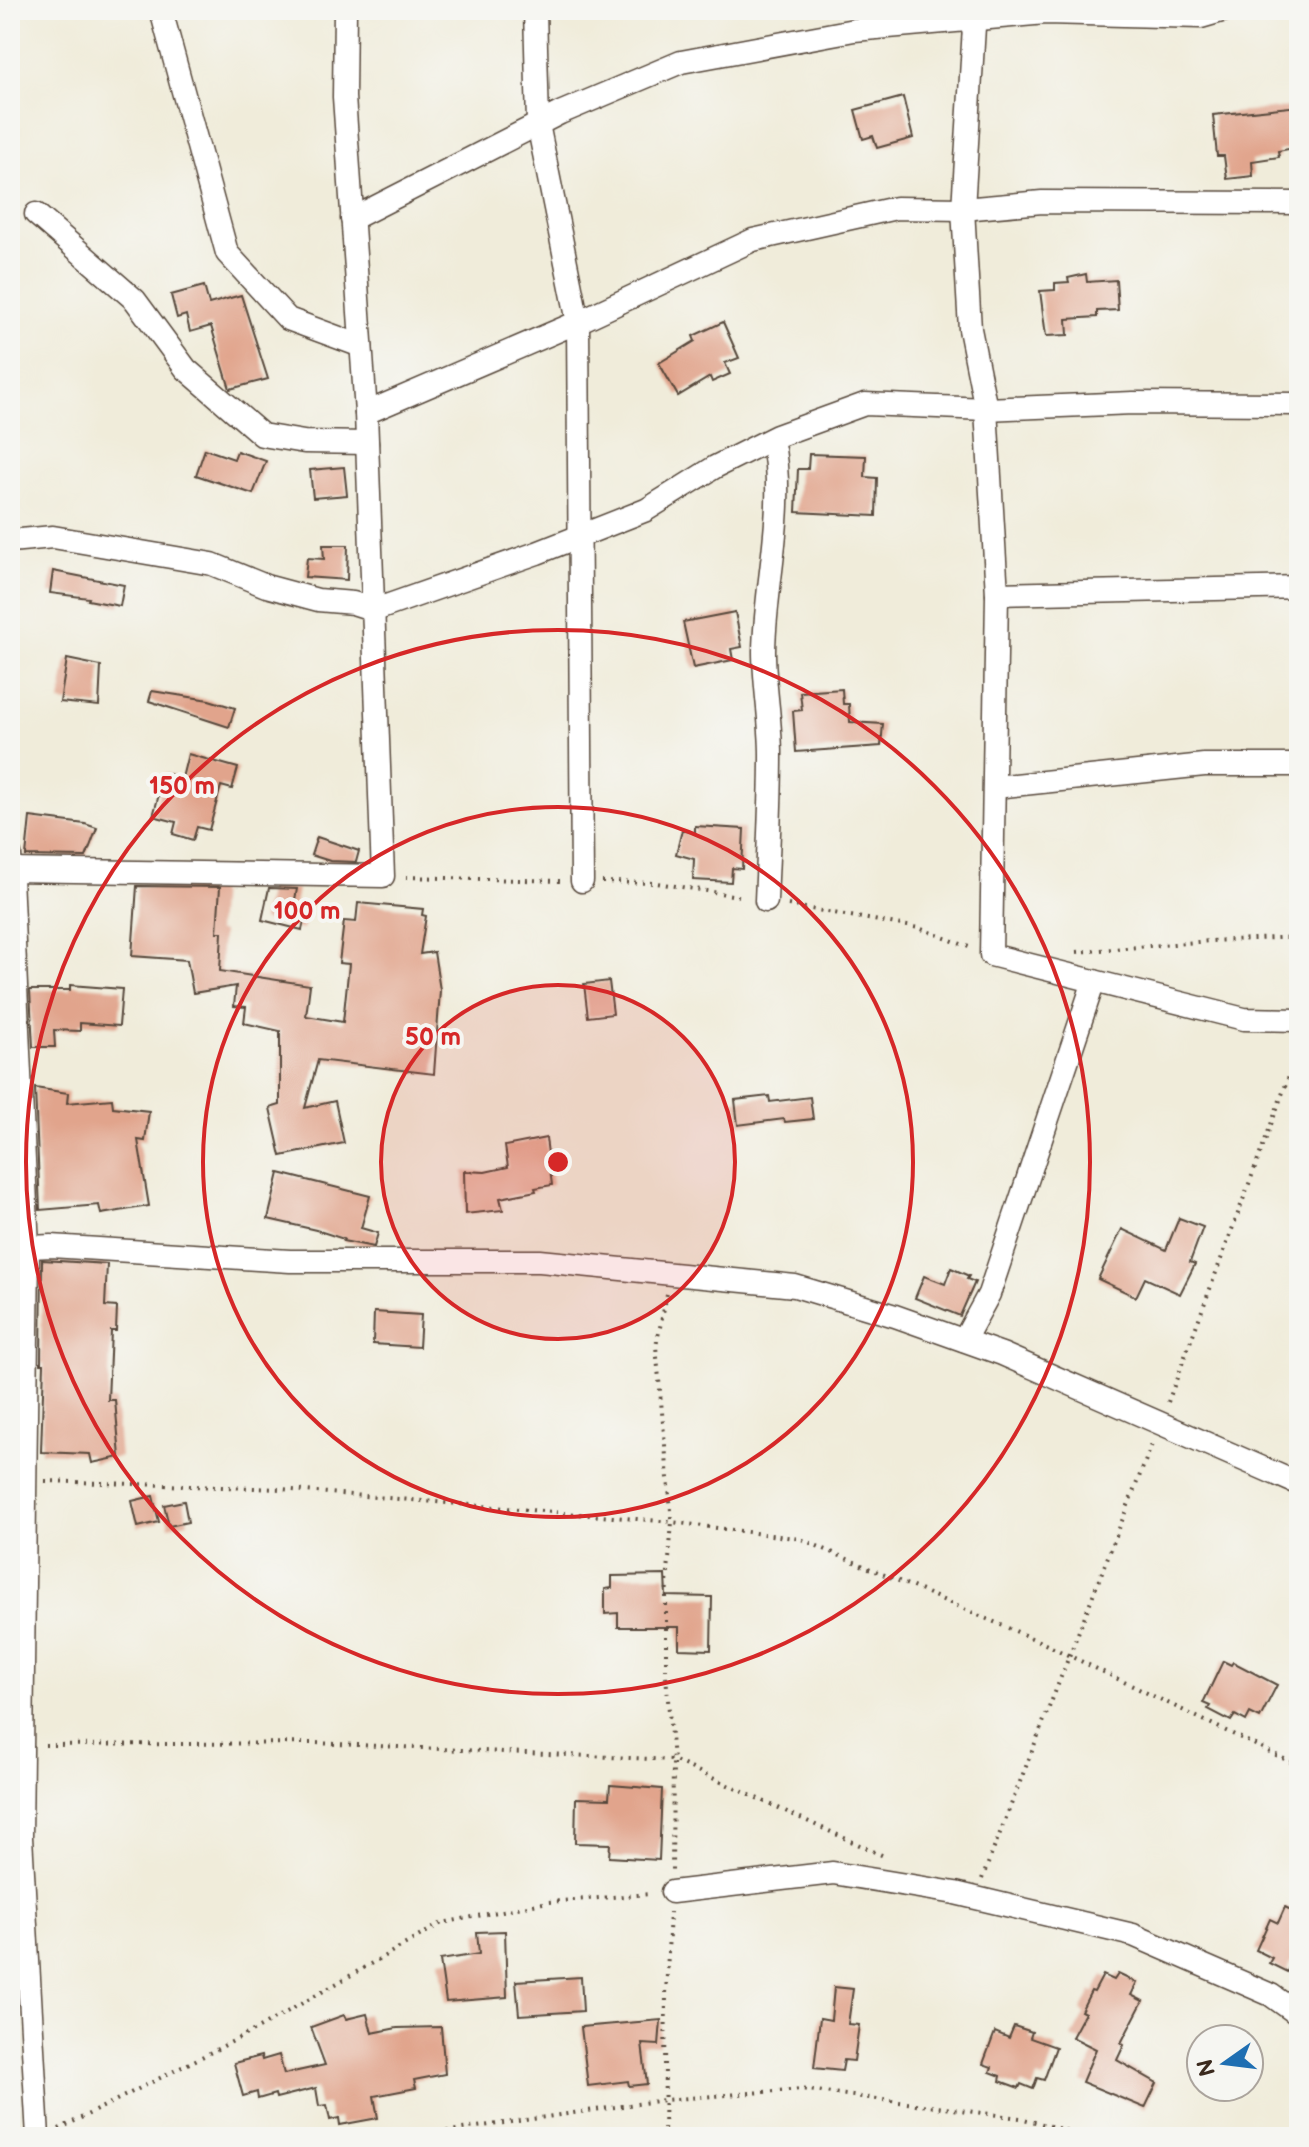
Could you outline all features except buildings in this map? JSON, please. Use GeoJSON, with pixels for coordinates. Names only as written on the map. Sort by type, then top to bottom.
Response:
{"type":"FeatureCollection","features":[{"type":"Feature","properties":{"kind":"street"},"geometry":{"type":"LineString","coordinates":[[161,10],[227,253],[288,319],[361,346]]}},
{"type":"Feature","properties":{"kind":"street"},"geometry":{"type":"LineString","coordinates":[[47,2134],[21,1837],[25,1481],[19,1248],[23,1178],[10,865],[383,876],[366,413],[344,97],[345,10]]}},
{"type":"Feature","properties":{"kind":"street"},"geometry":{"type":"LineString","coordinates":[[535,10],[538,124],[578,322],[582,881]]}},
{"type":"Feature","properties":{"kind":"street"},"geometry":{"type":"LineString","coordinates":[[352,219],[538,124],[681,62],[854,30],[975,15],[1046,13],[1201,17],[1225,10]]}},
{"type":"Feature","properties":{"kind":"street"},"geometry":{"type":"LineString","coordinates":[[975,15],[963,209],[970,329],[986,409],[997,594],[991,955],[1244,1019],[1299,1020]]}},
{"type":"Feature","properties":{"kind":"street"},"geometry":{"type":"LineString","coordinates":[[366,413],[578,322],[753,240],[896,208],[963,209],[1042,202],[1299,203]]}},
{"type":"Feature","properties":{"kind":"street"},"geometry":{"type":"LineString","coordinates":[[36,214],[135,300],[186,369],[262,435],[304,442],[367,443]]}},
{"type":"Feature","properties":{"kind":"street"},"geometry":{"type":"LineString","coordinates":[[10,541],[53,537],[212,564],[266,586],[318,600],[353,603],[375,610],[646,510],[715,467],[772,439],[865,404],[986,409],[1133,403],[1299,404]]}},
{"type":"Feature","properties":{"kind":"street"},"geometry":{"type":"LineString","coordinates":[[766,901],[771,754],[764,653],[768,581],[776,529],[777,465],[772,439]]}},
{"type":"Feature","properties":{"kind":"street"},"geometry":{"type":"LineString","coordinates":[[997,594],[1299,587]]}},
{"type":"Feature","properties":{"kind":"street"},"geometry":{"type":"LineString","coordinates":[[995,787],[1204,765],[1299,765]]}},
{"type":"Feature","properties":{"kind":"street"},"geometry":{"type":"LineString","coordinates":[[964,1340],[989,1294],[1094,981]]}},
{"type":"Feature","properties":{"kind":"street"},"geometry":{"type":"LineString","coordinates":[[19,1248],[51,1246],[290,1261],[540,1261],[795,1286],[895,1316],[1002,1354],[1299,1484]]}},
{"type":"Feature","properties":{"kind":"street"},"geometry":{"type":"LineString","coordinates":[[672,1892],[833,1873],[974,1897],[1133,1935],[1271,1995],[1299,2015]]}},
{"type":"Feature","properties":{"kind":"path"},"geometry":{"type":"LineString","coordinates":[[383,876],[657,883],[919,928],[991,955]]}},
{"type":"Feature","properties":{"kind":"path"},"geometry":{"type":"LineString","coordinates":[[1076,952],[1299,937]]}},
{"type":"Feature","properties":{"kind":"path"},"geometry":{"type":"LineString","coordinates":[[974,1897],[1160,1423],[1299,1049]]}},
{"type":"Feature","properties":{"kind":"path"},"geometry":{"type":"LineString","coordinates":[[664,2137],[673,1760],[666,1675],[666,1613],[672,1522],[656,1346],[671,1275]]}},
{"type":"Feature","properties":{"kind":"path"},"geometry":{"type":"LineString","coordinates":[[25,1481],[281,1489],[672,1522],[801,1539],[1070,1656],[1299,1766]]}},
{"type":"Feature","properties":{"kind":"path"},"geometry":{"type":"LineString","coordinates":[[22,1745],[315,1743],[673,1760],[888,1858]]}},
{"type":"Feature","properties":{"kind":"path"},"geometry":{"type":"LineString","coordinates":[[47,2134],[259,2028],[442,1923],[548,1902],[672,1892]]}},
{"type":"Feature","properties":{"kind":"path"},"geometry":{"type":"LineString","coordinates":[[407,2137],[664,2100],[801,2089],[1020,2118],[1091,2137]]}}]}
